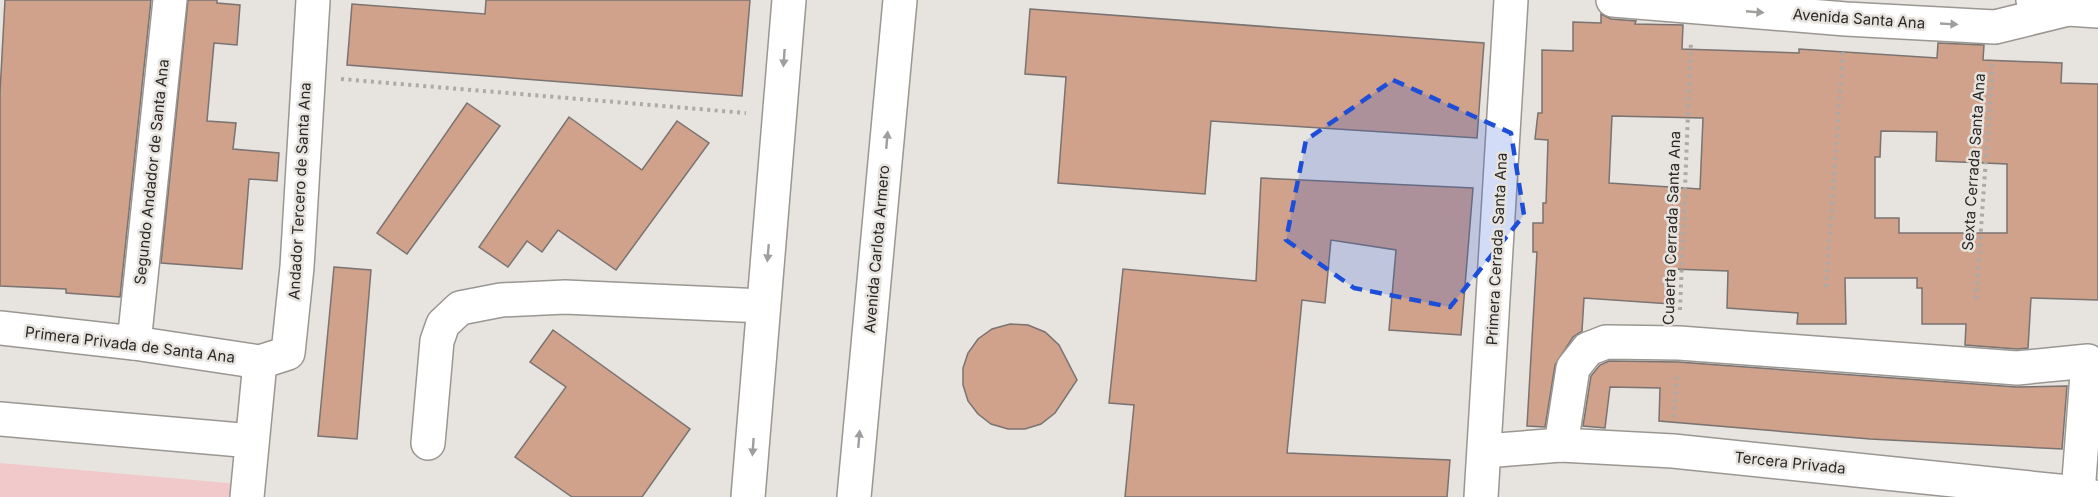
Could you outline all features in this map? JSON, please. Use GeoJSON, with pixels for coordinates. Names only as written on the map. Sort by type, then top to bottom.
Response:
{"type":"FeatureCollection","features":[{"type":"Feature","properties":{"kind":"street","name":"Segundo Andador de Santa Ana"},"geometry":{"type":"LineString","coordinates":[[134,343],[170,0]]}},
{"type":"Feature","properties":{"kind":"street","name":"Andador Tercero de Santa Ana"},"geometry":{"type":"LineString","coordinates":[[260,362],[288,353],[297,267],[313,0]]}},
{"type":"Feature","properties":{"kind":"street"},"geometry":{"type":"LineString","coordinates":[[748,497],[789,0]]}},
{"type":"Feature","properties":{"kind":"street","name":"Avenida Carlota Armero"},"geometry":{"type":"LineString","coordinates":[[854,497],[900,0]]}},
{"type":"Feature","properties":{"kind":"street","name":"Primera Cerrada Santa Ana"},"geometry":{"type":"LineString","coordinates":[[1481,497],[1511,0]]}},
{"type":"Feature","properties":{"kind":"street","name":"Avenida Santa Ana"},"geometry":{"type":"LineString","coordinates":[[1613,0],[1846,19],[1995,27],[2083,10]]}},
{"type":"Feature","properties":{"kind":"street","name":"Avenida Santa Ana"},"geometry":{"type":"LineString","coordinates":[[2033,0],[2083,10]]}},
{"type":"Feature","properties":{"kind":"street"},"geometry":{"type":"LineString","coordinates":[[429,443],[437,341],[443,324],[460,308],[501,300],[565,297],[763,306]]}},
{"type":"Feature","properties":{"kind":"street","name":"Primera Privada de Santa Ana"},"geometry":{"type":"LineString","coordinates":[[0,328],[134,343],[260,362]]}},
{"type":"Feature","properties":{"kind":"street"},"geometry":{"type":"LineString","coordinates":[[1562,445],[1573,368],[1588,349],[1606,342],[1679,343],[2017,368],[2093,360],[2086,495]]}},
{"type":"Feature","properties":{"kind":"street"},"geometry":{"type":"LineString","coordinates":[[247,497],[260,362]]}},
{"type":"Feature","properties":{"kind":"street"},"geometry":{"type":"LineString","coordinates":[[0,419],[252,441]]}},
{"type":"Feature","properties":{"kind":"street","name":"Tercera Privada"},"geometry":{"type":"LineString","coordinates":[[1485,451],[1562,445],[1673,451],[2086,495]]}},
{"type":"Feature","properties":{"kind":"path","name":"Cuaerta Cerrada Santa Ana"},"geometry":{"type":"LineString","coordinates":[[1673,451],[1693,7]]}},
{"type":"Feature","properties":{"kind":"path"},"geometry":{"type":"LineString","coordinates":[[1826,287],[1846,19]]}},
{"type":"Feature","properties":{"kind":"path","name":"Sexta Cerrada Santa Ana"},"geometry":{"type":"LineString","coordinates":[[1976,299],[1995,27]]}},
{"type":"Feature","properties":{"kind":"path"},"geometry":{"type":"LineString","coordinates":[[340,79],[780,116]]}},
{"type":"Feature","properties":{"kind":"highlighted area"},"geometry":{"type":"Polygon","coordinates":[[[1393,80],[1511,133],[1524,215],[1450,307],[1354,288],[1286,240],[1306,140],[1393,80]]]}},
{"type":"Feature","properties":{"kind":"shaded area"},"geometry":{"type":"Polygon","coordinates":[[[0,463],[239,484],[238,497],[0,497],[0,463]]]}},
{"type":"Feature","properties":{"kind":"building"},"geometry":{"type":"Polygon","coordinates":[[[5,0],[151,0],[120,297],[66,293],[66,289],[0,286],[0,92],[5,0]]]}},
{"type":"Feature","properties":{"kind":"building"},"geometry":{"type":"Polygon","coordinates":[[[188,0],[217,0],[217,3],[240,5],[237,45],[214,43],[207,121],[236,123],[233,149],[279,153],[277,181],[249,179],[242,269],[161,263],[188,0]]]}},
{"type":"Feature","properties":{"kind":"building"},"geometry":{"type":"Polygon","coordinates":[[[486,0],[750,0],[742,96],[347,65],[352,4],[485,14],[486,0]]]}},
{"type":"Feature","properties":{"kind":"building"},"geometry":{"type":"Polygon","coordinates":[[[1030,9],[1484,43],[1477,138],[1211,121],[1205,194],[1058,183],[1066,77],[1025,74],[1030,9]]]}},
{"type":"Feature","properties":{"kind":"building"},"geometry":{"type":"Polygon","coordinates":[[[1601,14],[1611,19],[1636,21],[1635,24],[1683,25],[1682,49],[1799,53],[1799,49],[1937,58],[1938,43],[1984,45],[1983,60],[2062,63],[2061,83],[2098,84],[2098,300],[2031,298],[2028,348],[2017,349],[1965,345],[1966,324],[1922,324],[1922,288],[1917,288],[1917,278],[1845,278],[1846,324],[1797,324],[1798,313],[1727,308],[1728,271],[1673,269],[1671,304],[1584,298],[1582,331],[1573,337],[1555,365],[1545,427],[1527,426],[1537,252],[1533,252],[1533,223],[1543,223],[1543,203],[1546,203],[1548,140],[1535,139],[1538,113],[1542,113],[1542,50],[1573,51],[1573,22],[1601,23],[1601,14]],[[1612,116],[1609,183],[1700,189],[1703,118],[1612,116]],[[1881,131],[1880,157],[1875,157],[1875,218],[1899,218],[1899,233],[2007,233],[2007,164],[1936,161],[1937,132],[1881,131]]]}},
{"type":"Feature","properties":{"kind":"building"},"geometry":{"type":"Polygon","coordinates":[[[467,103],[500,126],[407,254],[377,233],[467,103]]]}},
{"type":"Feature","properties":{"kind":"building"},"geometry":{"type":"Polygon","coordinates":[[[569,117],[642,170],[677,121],[709,143],[616,270],[558,230],[542,252],[527,241],[508,267],[479,247],[569,117]]]}},
{"type":"Feature","properties":{"kind":"building"},"geometry":{"type":"Polygon","coordinates":[[[1261,178],[1473,188],[1461,335],[1389,330],[1396,250],[1331,240],[1325,303],[1302,300],[1287,453],[1450,460],[1447,497],[1125,497],[1134,405],[1109,403],[1123,269],[1256,281],[1261,178]]]}},
{"type":"Feature","properties":{"kind":"building"},"geometry":{"type":"Polygon","coordinates":[[[334,267],[371,270],[357,439],[318,436],[334,267]]]}},
{"type":"Feature","properties":{"kind":"building"},"geometry":{"type":"Polygon","coordinates":[[[1010,324],[1028,325],[1045,332],[1059,345],[1077,380],[1055,413],[1041,424],[1025,429],[1008,429],[991,424],[978,414],[968,401],[963,385],[963,368],[968,353],[978,339],[992,329],[1010,324]]]}},
{"type":"Feature","properties":{"kind":"building"},"geometry":{"type":"Polygon","coordinates":[[[553,330],[690,429],[642,497],[572,497],[515,457],[566,387],[530,362],[553,330]]]}},
{"type":"Feature","properties":{"kind":"building"},"geometry":{"type":"Polygon","coordinates":[[[1609,361],[1678,362],[2016,387],[2067,386],[2062,449],[1870,439],[1659,421],[1660,388],[1610,387],[1605,428],[1583,426],[1591,376],[1600,365],[1609,361]]]}}]}
